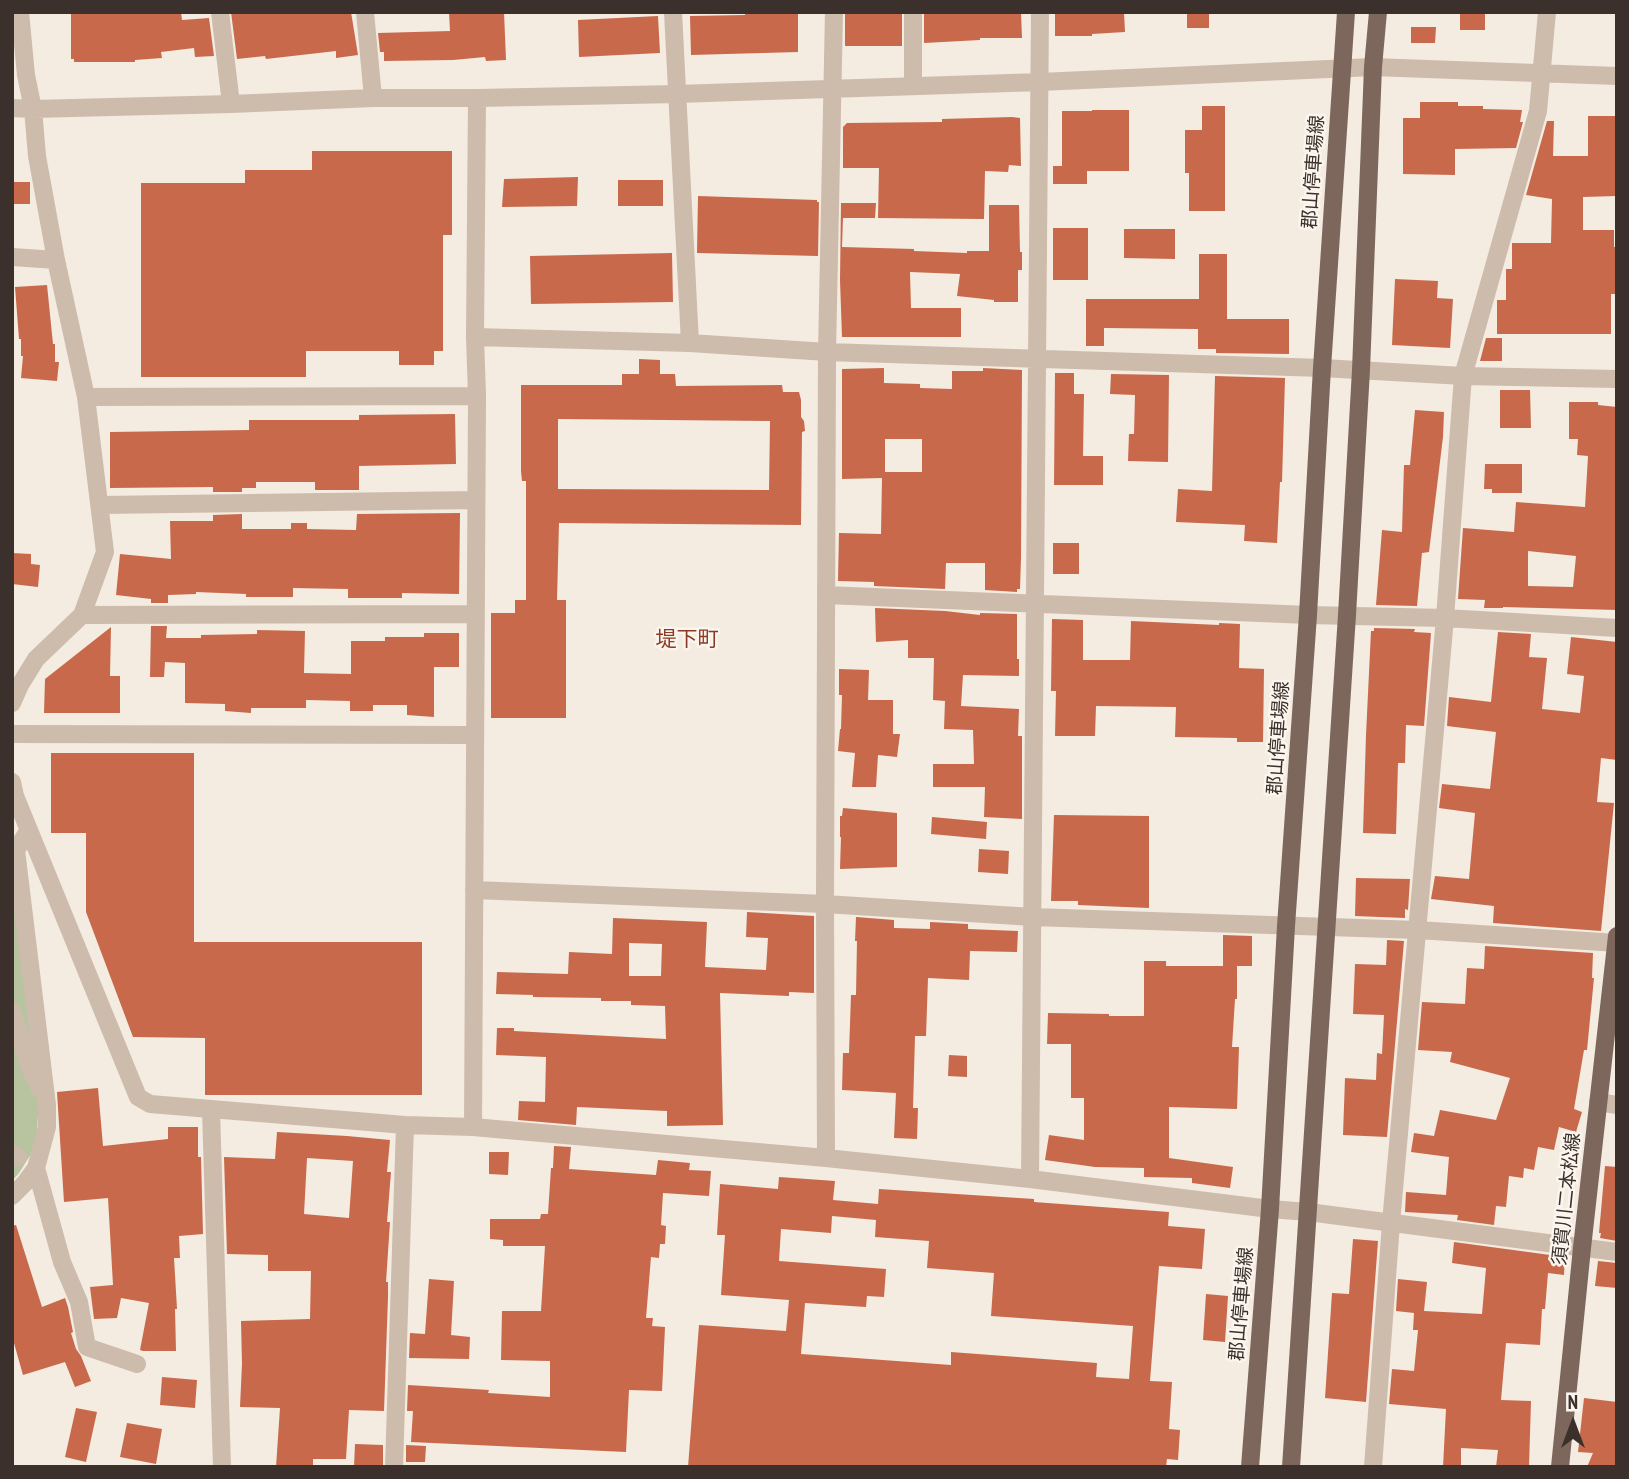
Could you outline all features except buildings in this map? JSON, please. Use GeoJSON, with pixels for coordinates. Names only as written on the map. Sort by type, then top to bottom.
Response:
{"type":"FeatureCollection","features":[{"type":"Feature","properties":{"kind":"main road","name":"郡山停車場線"},"geometry":{"type":"LineString","coordinates":[[1250,1467],[1270,1209],[1346,12]]}},
{"type":"Feature","properties":{"kind":"main road"},"geometry":{"type":"LineString","coordinates":[[1291,1467],[1362,370],[1373,66],[1378,12]]}},
{"type":"Feature","properties":{"kind":"main road","name":"須賀川二本松線"},"geometry":{"type":"LineString","coordinates":[[1560,1467],[1617,936]]}},
{"type":"Feature","properties":{"kind":"street"},"geometry":{"type":"LineString","coordinates":[[12,703],[20,685],[19,672],[82,615],[105,552],[86,397],[56,260],[37,156],[20,12]]}},
{"type":"Feature","properties":{"kind":"street"},"geometry":{"type":"LineString","coordinates":[[220,12],[231,104]]}},
{"type":"Feature","properties":{"kind":"street"},"geometry":{"type":"LineString","coordinates":[[365,12],[373,98]]}},
{"type":"Feature","properties":{"kind":"street"},"geometry":{"type":"LineString","coordinates":[[673,12],[690,343]]}},
{"type":"Feature","properties":{"kind":"street"},"geometry":{"type":"LineString","coordinates":[[826,1158],[824,904],[827,352],[834,12]]}},
{"type":"Feature","properties":{"kind":"street"},"geometry":{"type":"LineString","coordinates":[[913,12],[913,85]]}},
{"type":"Feature","properties":{"kind":"street"},"geometry":{"type":"LineString","coordinates":[[1030,1179],[1040,12]]}},
{"type":"Feature","properties":{"kind":"street"},"geometry":{"type":"LineString","coordinates":[[1373,1467],[1391,1223],[1445,618],[1463,376],[1538,111],[1547,12]]}},
{"type":"Feature","properties":{"kind":"street"},"geometry":{"type":"LineString","coordinates":[[12,108],[373,98],[677,94],[1040,82],[1373,66],[1617,76]]}},
{"type":"Feature","properties":{"kind":"street"},"geometry":{"type":"LineString","coordinates":[[473,1127],[477,98]]}},
{"type":"Feature","properties":{"kind":"street"},"geometry":{"type":"LineString","coordinates":[[12,257],[56,260]]}},
{"type":"Feature","properties":{"kind":"street"},"geometry":{"type":"LineString","coordinates":[[475,337],[690,343],[827,352],[1322,368],[1463,376],[1617,379]]}},
{"type":"Feature","properties":{"kind":"street"},"geometry":{"type":"LineString","coordinates":[[86,397],[477,396]]}},
{"type":"Feature","properties":{"kind":"street"},"geometry":{"type":"LineString","coordinates":[[100,505],[476,500]]}},
{"type":"Feature","properties":{"kind":"street"},"geometry":{"type":"LineString","coordinates":[[827,595],[1445,618],[1617,628]]}},
{"type":"Feature","properties":{"kind":"street"},"geometry":{"type":"LineString","coordinates":[[82,615],[475,614]]}},
{"type":"Feature","properties":{"kind":"street"},"geometry":{"type":"LineString","coordinates":[[12,734],[474,735]]}},
{"type":"Feature","properties":{"kind":"street"},"geometry":{"type":"LineString","coordinates":[[12,782],[15,796],[138,1097],[150,1104],[405,1125],[473,1127],[826,1158],[1308,1212],[1617,1252]]}},
{"type":"Feature","properties":{"kind":"street"},"geometry":{"type":"LineString","coordinates":[[12,1196],[36,1168],[47,1127],[47,1105],[16,850],[29,830]]}},
{"type":"Feature","properties":{"kind":"street"},"geometry":{"type":"LineString","coordinates":[[474,890],[824,904],[1033,917],[1418,930],[1616,943]]}},
{"type":"Feature","properties":{"kind":"street"},"geometry":{"type":"LineString","coordinates":[[12,1012],[30,1068],[47,1105]]}},
{"type":"Feature","properties":{"kind":"street"},"geometry":{"type":"LineString","coordinates":[[1598,1102],[1617,1105]]}},
{"type":"Feature","properties":{"kind":"street"},"geometry":{"type":"LineString","coordinates":[[211,1110],[222,1467]]}},
{"type":"Feature","properties":{"kind":"street"},"geometry":{"type":"LineString","coordinates":[[394,1467],[405,1125]]}},
{"type":"Feature","properties":{"kind":"street"},"geometry":{"type":"LineString","coordinates":[[36,1168],[62,1262],[79,1302],[87,1347],[136,1364]]}},
{"type":"Feature","properties":{"kind":"green space"},"geometry":{"type":"Polygon","coordinates":[[[12,894],[41,1065],[37,1133],[31,1154],[12,1181],[12,894]]]}},
{"type":"Feature","properties":{"kind":"district","name":"堤下町"},"geometry":{"type":"Point","coordinates":[687,640]}}]}
